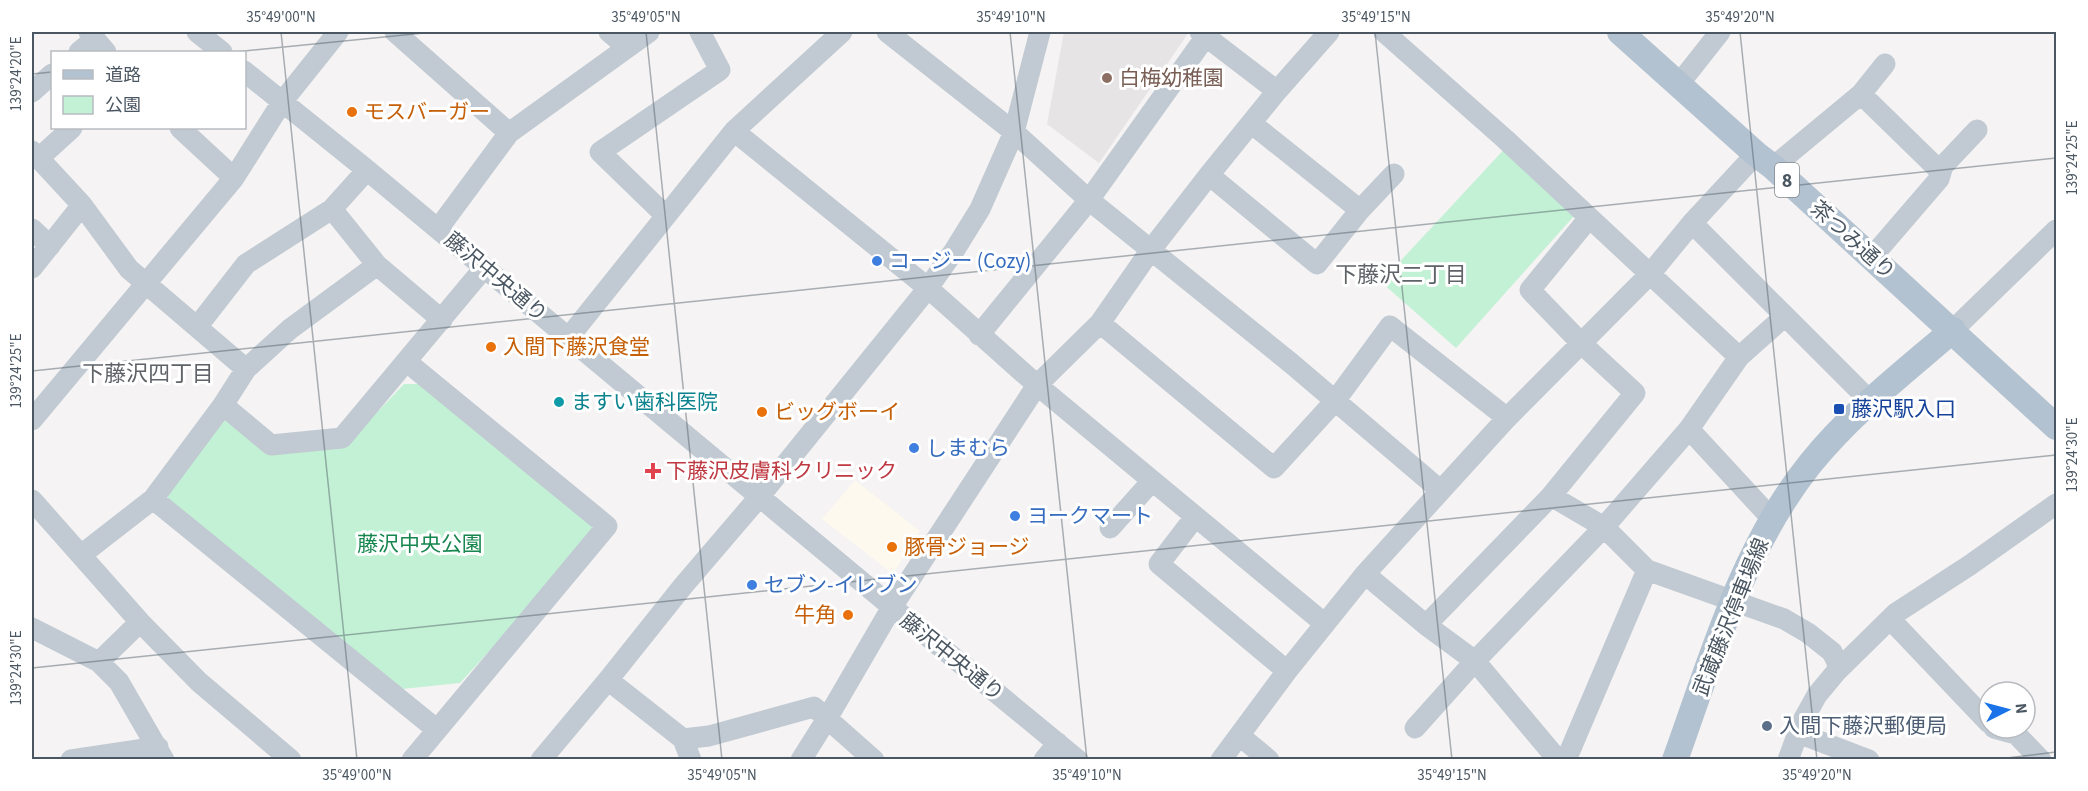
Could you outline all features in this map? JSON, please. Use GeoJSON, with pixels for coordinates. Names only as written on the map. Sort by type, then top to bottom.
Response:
{"type":"FeatureCollection","features":[{"type":"Feature","properties":{"kind":"main road","name":"茶つみ通り"},"geometry":{"type":"LineString","coordinates":[[1620,32],[1953,330],[2056,427]]}},
{"type":"Feature","properties":{"kind":"main road","name":"武蔵藤沢停車場線"},"geometry":{"type":"LineString","coordinates":[[1675,759],[1734,600],[1753,554],[1772,519],[1810,465],[1870,401],[1953,330]]}},
{"type":"Feature","properties":{"kind":"street"},"geometry":{"type":"LineString","coordinates":[[197,32],[221,51]]}},
{"type":"Feature","properties":{"kind":"street"},"geometry":{"type":"LineString","coordinates":[[32,420],[234,178],[282,102],[338,32]]}},
{"type":"Feature","properties":{"kind":"street"},"geometry":{"type":"LineString","coordinates":[[395,32],[509,134]]}},
{"type":"Feature","properties":{"kind":"street"},"geometry":{"type":"LineString","coordinates":[[609,32],[627,46]]}},
{"type":"Feature","properties":{"kind":"street"},"geometry":{"type":"LineString","coordinates":[[438,229],[509,134],[649,32]]}},
{"type":"Feature","properties":{"kind":"street"},"geometry":{"type":"LineString","coordinates":[[665,215],[600,152],[720,70],[700,32]]}},
{"type":"Feature","properties":{"kind":"street"},"geometry":{"type":"LineString","coordinates":[[569,338],[734,131],[842,32]]}},
{"type":"Feature","properties":{"kind":"street"},"geometry":{"type":"LineString","coordinates":[[887,32],[1014,132],[1089,200],[1292,364],[1440,490]]}},
{"type":"Feature","properties":{"kind":"street"},"geometry":{"type":"LineString","coordinates":[[541,759],[760,496],[928,288],[980,209],[1014,132],[1040,32]]}},
{"type":"Feature","properties":{"kind":"street"},"geometry":{"type":"LineString","coordinates":[[801,759],[892,607],[1037,385],[1100,323],[1150,251],[1209,175],[1277,91],[1329,32]]}},
{"type":"Feature","properties":{"kind":"street"},"geometry":{"type":"LineString","coordinates":[[1384,32],[1739,357]]}},
{"type":"Feature","properties":{"kind":"street"},"geometry":{"type":"LineString","coordinates":[[1679,84],[1720,32]]}},
{"type":"Feature","properties":{"kind":"street"},"geometry":{"type":"LineString","coordinates":[[979,335],[1089,200],[1205,33],[1277,91]]}},
{"type":"Feature","properties":{"kind":"street"},"geometry":{"type":"LineString","coordinates":[[80,51],[97,41]]}},
{"type":"Feature","properties":{"kind":"street"},"geometry":{"type":"LineString","coordinates":[[1221,759],[1287,671],[1365,574],[1507,418],[1650,274],[1692,224],[1765,161],[1861,94],[1885,64]]}},
{"type":"Feature","properties":{"kind":"street","name":"藤沢中央通り"},"geometry":{"type":"LineString","coordinates":[[246,73],[367,170],[1078,759]]}},
{"type":"Feature","properties":{"kind":"street"},"geometry":{"type":"LineString","coordinates":[[32,92],[51,75]]}},
{"type":"Feature","properties":{"kind":"street"},"geometry":{"type":"LineString","coordinates":[[1861,94],[1941,172]]}},
{"type":"Feature","properties":{"kind":"street"},"geometry":{"type":"LineString","coordinates":[[1251,123],[1360,210]]}},
{"type":"Feature","properties":{"kind":"street"},"geometry":{"type":"LineString","coordinates":[[71,129],[35,154],[82,205],[129,269],[246,369]]}},
{"type":"Feature","properties":{"kind":"street"},"geometry":{"type":"LineString","coordinates":[[181,129],[234,178]]}},
{"type":"Feature","properties":{"kind":"street"},"geometry":{"type":"LineString","coordinates":[[1871,258],[1939,178],[1943,166],[1977,130]]}},
{"type":"Feature","properties":{"kind":"street"},"geometry":{"type":"LineString","coordinates":[[734,131],[928,288],[1037,385],[1325,624]]}},
{"type":"Feature","properties":{"kind":"street"},"geometry":{"type":"LineString","coordinates":[[197,327],[246,264],[332,208],[367,170]]}},
{"type":"Feature","properties":{"kind":"street"},"geometry":{"type":"LineString","coordinates":[[1209,175],[1317,264],[1360,210],[1394,174]]}},
{"type":"Feature","properties":{"kind":"street"},"geometry":{"type":"LineString","coordinates":[[32,268],[82,205]]}},
{"type":"Feature","properties":{"kind":"street"},"geometry":{"type":"LineString","coordinates":[[332,208],[377,265],[442,320]]}},
{"type":"Feature","properties":{"kind":"street"},"geometry":{"type":"LineString","coordinates":[[1426,625],[1551,496],[1635,393],[1582,344],[1530,290],[1589,219]]}},
{"type":"Feature","properties":{"kind":"street"},"geometry":{"type":"LineString","coordinates":[[1692,224],[1870,401]]}},
{"type":"Feature","properties":{"kind":"street"},"geometry":{"type":"LineString","coordinates":[[32,229],[50,246]]}},
{"type":"Feature","properties":{"kind":"street"},"geometry":{"type":"LineString","coordinates":[[1953,330],[2056,230]]}},
{"type":"Feature","properties":{"kind":"street"},"geometry":{"type":"LineString","coordinates":[[81,555],[153,499],[223,405],[246,369],[290,329],[377,265]]}},
{"type":"Feature","properties":{"kind":"street"},"geometry":{"type":"LineString","coordinates":[[223,405],[271,445],[342,438],[484,268]]}},
{"type":"Feature","properties":{"kind":"street"},"geometry":{"type":"LineString","coordinates":[[1415,728],[1475,661],[1604,527],[1689,429],[1739,357],[1785,316]]}},
{"type":"Feature","properties":{"kind":"street"},"geometry":{"type":"LineString","coordinates":[[1100,323],[1274,468],[1335,401],[1390,326],[1507,418]]}},
{"type":"Feature","properties":{"kind":"street"},"geometry":{"type":"LineString","coordinates":[[407,362],[607,526],[412,759]]}},
{"type":"Feature","properties":{"kind":"street"},"geometry":{"type":"LineString","coordinates":[[1689,429],[1772,519]]}},
{"type":"Feature","properties":{"kind":"street"},"geometry":{"type":"LineString","coordinates":[[1110,528],[1152,481]]}},
{"type":"Feature","properties":{"kind":"street"},"geometry":{"type":"LineString","coordinates":[[1551,496],[1604,527],[1647,570],[1784,619],[1808,633],[1832,652],[1838,664],[1836,672]]}},
{"type":"Feature","properties":{"kind":"street"},"geometry":{"type":"LineString","coordinates":[[153,499],[436,729]]}},
{"type":"Feature","properties":{"kind":"street"},"geometry":{"type":"LineString","coordinates":[[32,500],[140,622],[199,682],[291,759]]}},
{"type":"Feature","properties":{"kind":"street"},"geometry":{"type":"LineString","coordinates":[[1788,759],[1817,695],[1836,672],[1890,619],[2056,504]]}},
{"type":"Feature","properties":{"kind":"street"},"geometry":{"type":"LineString","coordinates":[[1195,517],[1159,564],[1287,671]]}},
{"type":"Feature","properties":{"kind":"street"},"geometry":{"type":"LineString","coordinates":[[1566,759],[1647,570]]}},
{"type":"Feature","properties":{"kind":"street"},"geometry":{"type":"LineString","coordinates":[[1365,574],[1426,625],[1475,661],[1558,759]]}},
{"type":"Feature","properties":{"kind":"street"},"geometry":{"type":"LineString","coordinates":[[1890,619],[1977,710]]}},
{"type":"Feature","properties":{"kind":"street"},"geometry":{"type":"LineString","coordinates":[[99,662],[140,622]]}},
{"type":"Feature","properties":{"kind":"street"},"geometry":{"type":"LineString","coordinates":[[32,627],[99,662],[119,682],[161,753],[71,759]]}},
{"type":"Feature","properties":{"kind":"street"},"geometry":{"type":"LineString","coordinates":[[608,680],[683,739],[691,759]]}},
{"type":"Feature","properties":{"kind":"street"},"geometry":{"type":"LineString","coordinates":[[683,739],[709,736],[814,707],[874,759]]}},
{"type":"Feature","properties":{"kind":"street"},"geometry":{"type":"LineString","coordinates":[[1798,733],[1869,759]]}},
{"type":"Feature","properties":{"kind":"street"},"geometry":{"type":"LineString","coordinates":[[1240,736],[1269,759]]}},
{"type":"Feature","properties":{"kind":"street"},"geometry":{"type":"LineString","coordinates":[[2022,740],[2041,759]]}},
{"type":"Feature","properties":{"kind":"street"},"geometry":{"type":"LineString","coordinates":[[1044,759],[1058,743]]}},
{"type":"Feature","properties":{"kind":"shaded area","name":"白梅幼稚園"},"geometry":{"type":"Polygon","coordinates":[[[1064,32],[1189,32],[1099,163],[1047,124],[1064,32]]]}},
{"type":"Feature","properties":{"kind":"shaded area"},"geometry":{"type":"Polygon","coordinates":[[[855,480],[920,531],[893,574],[822,519],[855,480]]]}},
{"type":"Feature","properties":{"kind":"green space"},"geometry":{"type":"Polygon","coordinates":[[[1510,143],[1574,216],[1456,348],[1381,282],[1510,143]]]}},
{"type":"Feature","properties":{"kind":"green space","name":"藤沢中央公園"},"geometry":{"type":"Polygon","coordinates":[[[404,384],[419,384],[593,518],[591,540],[460,683],[402,689],[169,502],[164,484],[223,419],[267,449],[347,444],[404,384]]]}},
{"type":"Feature","properties":{"kind":"place","name":"白梅幼稚園"},"geometry":{"type":"Point","coordinates":[1107,78]}},
{"type":"Feature","properties":{"kind":"place","name":"モスバーガー"},"geometry":{"type":"Point","coordinates":[352,112]}},
{"type":"Feature","properties":{"kind":"place","name":"コージー (Cozy)"},"geometry":{"type":"Point","coordinates":[877,261]}},
{"type":"Feature","properties":{"kind":"place","name":"入間下藤沢食堂"},"geometry":{"type":"Point","coordinates":[491,347]}},
{"type":"Feature","properties":{"kind":"place","name":"ますい歯科医院"},"geometry":{"type":"Point","coordinates":[559,402]}},
{"type":"Feature","properties":{"kind":"place","name":"藤沢駅入口"},"geometry":{"type":"Point","coordinates":[1839,409]}},
{"type":"Feature","properties":{"kind":"place","name":"ビッグボーイ"},"geometry":{"type":"Point","coordinates":[762,412]}},
{"type":"Feature","properties":{"kind":"place","name":"しまむら"},"geometry":{"type":"Point","coordinates":[914,448]}},
{"type":"Feature","properties":{"kind":"place","name":"下藤沢皮膚科クリニック"},"geometry":{"type":"Point","coordinates":[653,471]}},
{"type":"Feature","properties":{"kind":"place","name":"ヨークマート"},"geometry":{"type":"Point","coordinates":[1015,516]}},
{"type":"Feature","properties":{"kind":"place","name":"豚骨ジョージ"},"geometry":{"type":"Point","coordinates":[892,547]}},
{"type":"Feature","properties":{"kind":"place","name":"セブン-イレブン"},"geometry":{"type":"Point","coordinates":[752,585]}},
{"type":"Feature","properties":{"kind":"place","name":"牛角"},"geometry":{"type":"Point","coordinates":[848,615]}},
{"type":"Feature","properties":{"kind":"place","name":"入間下藤沢郵便局"},"geometry":{"type":"Point","coordinates":[1767,726]}},
{"type":"Feature","properties":{"kind":"district","name":"下藤沢二丁目"},"geometry":{"type":"Point","coordinates":[1401,274]}},
{"type":"Feature","properties":{"kind":"district","name":"下藤沢四丁目"},"geometry":{"type":"Point","coordinates":[148,373]}}]}
